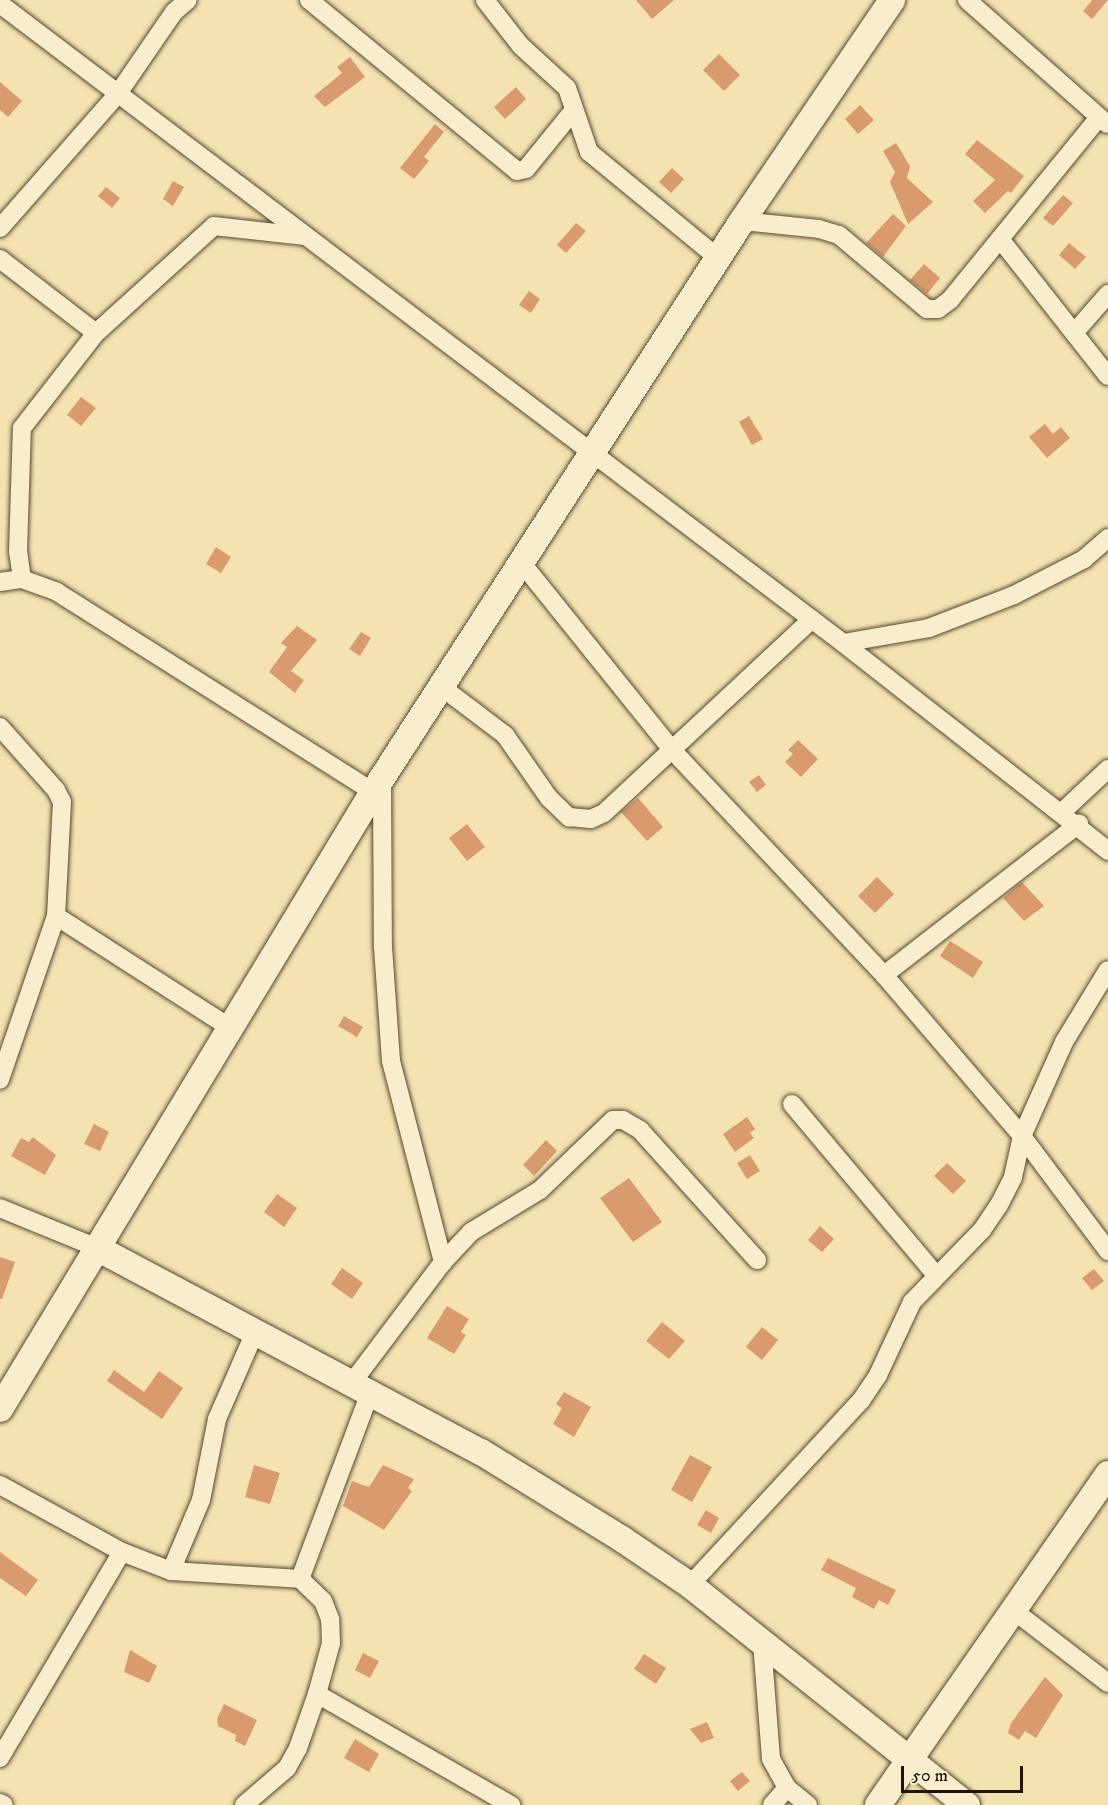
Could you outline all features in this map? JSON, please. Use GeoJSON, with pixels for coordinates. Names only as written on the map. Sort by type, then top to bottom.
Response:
{"type":"FeatureCollection","features":[{"type":"Feature","properties":{"kind":"street"},"geometry":{"type":"LineString","coordinates":[[0,228],[117,95],[174,12],[188,0]]}},
{"type":"Feature","properties":{"kind":"street"},"geometry":{"type":"LineString","coordinates":[[309,0],[517,171],[526,169],[574,110]]}},
{"type":"Feature","properties":{"kind":"street"},"geometry":{"type":"LineString","coordinates":[[485,0],[521,46],[567,88],[589,152],[718,258]]}},
{"type":"Feature","properties":{"kind":"street"},"geometry":{"type":"LineString","coordinates":[[0,1409],[95,1247],[378,785],[443,688],[590,453],[742,221],[892,0]]}},
{"type":"Feature","properties":{"kind":"street"},"geometry":{"type":"LineString","coordinates":[[742,221],[819,229],[839,236],[927,309],[938,309],[950,300],[1103,121],[967,0]]}},
{"type":"Feature","properties":{"kind":"street"},"geometry":{"type":"LineString","coordinates":[[0,4],[117,95],[812,619],[1079,824],[1108,851]]}},
{"type":"Feature","properties":{"kind":"street"},"geometry":{"type":"LineString","coordinates":[[22,579],[18,552],[22,428],[96,333],[214,226],[308,237]]}},
{"type":"Feature","properties":{"kind":"street"},"geometry":{"type":"LineString","coordinates":[[1000,239],[1108,376]]}},
{"type":"Feature","properties":{"kind":"street"},"geometry":{"type":"LineString","coordinates":[[0,259],[96,333]]}},
{"type":"Feature","properties":{"kind":"street"},"geometry":{"type":"LineString","coordinates":[[1074,333],[1108,294]]}},
{"type":"Feature","properties":{"kind":"street"},"geometry":{"type":"LineString","coordinates":[[843,643],[929,628],[1014,596],[1083,559],[1108,538]]}},
{"type":"Feature","properties":{"kind":"street"},"geometry":{"type":"LineString","coordinates":[[521,562],[672,750],[884,975],[1022,1136],[1108,1251]]}},
{"type":"Feature","properties":{"kind":"street"},"geometry":{"type":"LineString","coordinates":[[0,582],[22,579],[57,592],[378,785]]}},
{"type":"Feature","properties":{"kind":"street"},"geometry":{"type":"LineString","coordinates":[[443,688],[505,735],[549,798],[576,819],[591,819],[604,813],[812,619]]}},
{"type":"Feature","properties":{"kind":"street"},"geometry":{"type":"LineString","coordinates":[[0,727],[56,790],[62,802],[56,916],[0,1080]]}},
{"type":"Feature","properties":{"kind":"street"},"geometry":{"type":"LineString","coordinates":[[1062,812],[1108,769]]}},
{"type":"Feature","properties":{"kind":"street"},"geometry":{"type":"LineString","coordinates":[[378,785],[383,947],[391,1061],[443,1262]]}},
{"type":"Feature","properties":{"kind":"street"},"geometry":{"type":"LineString","coordinates":[[884,975],[1079,824]]}},
{"type":"Feature","properties":{"kind":"street"},"geometry":{"type":"LineString","coordinates":[[56,916],[229,1027]]}},
{"type":"Feature","properties":{"kind":"street"},"geometry":{"type":"LineString","coordinates":[[690,1585],[862,1400],[878,1375],[912,1302],[935,1274],[982,1230],[999,1205],[1012,1177],[1022,1136],[1064,1042],[1108,970]]}},
{"type":"Feature","properties":{"kind":"street"},"geometry":{"type":"LineString","coordinates":[[792,1104],[935,1274]]}},
{"type":"Feature","properties":{"kind":"street"},"geometry":{"type":"LineString","coordinates":[[300,1579],[361,1388],[443,1262],[471,1232],[540,1190],[601,1128],[613,1120],[623,1120],[640,1130],[757,1260]]}},
{"type":"Feature","properties":{"kind":"street"},"geometry":{"type":"LineString","coordinates":[[0,1208],[95,1247],[361,1388],[549,1492],[690,1585],[968,1805]]}},
{"type":"Feature","properties":{"kind":"street"},"geometry":{"type":"LineString","coordinates":[[171,1572],[201,1500],[217,1419],[255,1332]]}},
{"type":"Feature","properties":{"kind":"street"},"geometry":{"type":"LineString","coordinates":[[878,1805],[1108,1474]]}},
{"type":"Feature","properties":{"kind":"street"},"geometry":{"type":"LineString","coordinates":[[0,1485],[122,1552],[171,1572],[300,1579],[323,1601],[330,1619],[331,1643],[317,1694],[298,1748],[287,1767],[244,1805]]}},
{"type":"Feature","properties":{"kind":"street"},"geometry":{"type":"LineString","coordinates":[[0,1758],[122,1552]]}},
{"type":"Feature","properties":{"kind":"street"},"geometry":{"type":"LineString","coordinates":[[1013,1610],[1108,1683]]}},
{"type":"Feature","properties":{"kind":"street"},"geometry":{"type":"LineString","coordinates":[[762,1642],[771,1759],[787,1788],[808,1805]]}},
{"type":"Feature","properties":{"kind":"street"},"geometry":{"type":"LineString","coordinates":[[317,1694],[511,1805]]}},
{"type":"Feature","properties":{"kind":"street"},"geometry":{"type":"LineString","coordinates":[[771,1805],[787,1788]]}},
{"type":"Feature","properties":{"kind":"building"},"geometry":{"type":"Polygon","coordinates":[[[636,0],[674,0],[652,19],[636,0]]]}},
{"type":"Feature","properties":{"kind":"building"},"geometry":{"type":"Polygon","coordinates":[[[1092,0],[1108,0],[1092,19],[1083,11],[1092,0]]]}},
{"type":"Feature","properties":{"kind":"building"},"geometry":{"type":"Polygon","coordinates":[[[719,54],[740,75],[724,91],[703,70],[719,54]]]}},
{"type":"Feature","properties":{"kind":"building"},"geometry":{"type":"Polygon","coordinates":[[[350,57],[365,77],[325,107],[314,96],[342,73],[337,67],[350,57]]]}},
{"type":"Feature","properties":{"kind":"building"},"geometry":{"type":"Polygon","coordinates":[[[0,82],[22,101],[8,117],[0,110],[0,82]]]}},
{"type":"Feature","properties":{"kind":"building"},"geometry":{"type":"Polygon","coordinates":[[[516,87],[526,99],[505,119],[494,107],[516,87]]]}},
{"type":"Feature","properties":{"kind":"building"},"geometry":{"type":"Polygon","coordinates":[[[860,105],[874,120],[858,134],[845,119],[860,105]]]}},
{"type":"Feature","properties":{"kind":"building"},"geometry":{"type":"Polygon","coordinates":[[[435,124],[444,132],[424,157],[429,161],[414,179],[400,168],[435,124]]]}},
{"type":"Feature","properties":{"kind":"building"},"geometry":{"type":"Polygon","coordinates":[[[977,140],[1024,176],[1011,193],[1008,191],[985,213],[973,201],[995,180],[965,154],[977,140]]]}},
{"type":"Feature","properties":{"kind":"building"},"geometry":{"type":"Polygon","coordinates":[[[896,143],[910,166],[907,178],[933,202],[908,224],[890,182],[895,172],[883,151],[896,143]]]}},
{"type":"Feature","properties":{"kind":"building"},"geometry":{"type":"Polygon","coordinates":[[[672,168],[684,179],[671,193],[659,182],[672,168]]]}},
{"type":"Feature","properties":{"kind":"building"},"geometry":{"type":"Polygon","coordinates":[[[173,181],[184,187],[173,206],[163,199],[173,181]]]}},
{"type":"Feature","properties":{"kind":"building"},"geometry":{"type":"Polygon","coordinates":[[[106,187],[120,198],[112,208],[98,196],[106,187]]]}},
{"type":"Feature","properties":{"kind":"building"},"geometry":{"type":"Polygon","coordinates":[[[1063,195],[1073,203],[1053,226],[1043,218],[1063,195]]]}},
{"type":"Feature","properties":{"kind":"building"},"geometry":{"type":"Polygon","coordinates":[[[893,214],[906,226],[883,257],[866,243],[893,214]]]}},
{"type":"Feature","properties":{"kind":"building"},"geometry":{"type":"Polygon","coordinates":[[[576,223],[586,231],[566,253],[557,245],[576,223]]]}},
{"type":"Feature","properties":{"kind":"building"},"geometry":{"type":"Polygon","coordinates":[[[1069,243],[1086,257],[1075,269],[1059,255],[1069,243]]]}},
{"type":"Feature","properties":{"kind":"building"},"geometry":{"type":"Polygon","coordinates":[[[924,264],[940,278],[927,294],[910,280],[924,264]]]}},
{"type":"Feature","properties":{"kind":"building"},"geometry":{"type":"Polygon","coordinates":[[[529,291],[540,299],[531,313],[519,305],[529,291]]]}},
{"type":"Feature","properties":{"kind":"building"},"geometry":{"type":"Polygon","coordinates":[[[81,397],[96,408],[81,426],[67,415],[81,397]]]}},
{"type":"Feature","properties":{"kind":"building"},"geometry":{"type":"Polygon","coordinates":[[[749,416],[763,439],[752,445],[739,422],[749,416]]]}},
{"type":"Feature","properties":{"kind":"building"},"geometry":{"type":"Polygon","coordinates":[[[1045,424],[1053,434],[1061,427],[1070,438],[1047,458],[1029,437],[1045,424]]]}},
{"type":"Feature","properties":{"kind":"building"},"geometry":{"type":"Polygon","coordinates":[[[216,547],[231,557],[221,573],[206,564],[216,547]]]}},
{"type":"Feature","properties":{"kind":"building"},"geometry":{"type":"Polygon","coordinates":[[[297,626],[317,640],[291,671],[304,680],[295,693],[269,672],[287,647],[281,643],[297,626]]]}},
{"type":"Feature","properties":{"kind":"building"},"geometry":{"type":"Polygon","coordinates":[[[361,632],[371,638],[360,656],[349,649],[361,632]]]}},
{"type":"Feature","properties":{"kind":"building"},"geometry":{"type":"Polygon","coordinates":[[[798,740],[818,759],[801,777],[785,762],[793,754],[788,750],[798,740]]]}},
{"type":"Feature","properties":{"kind":"building"},"geometry":{"type":"Polygon","coordinates":[[[759,775],[766,785],[757,792],[749,782],[759,775]]]}},
{"type":"Feature","properties":{"kind":"building"},"geometry":{"type":"Polygon","coordinates":[[[638,798],[663,827],[647,841],[621,812],[638,798]]]}},
{"type":"Feature","properties":{"kind":"building"},"geometry":{"type":"Polygon","coordinates":[[[467,824],[485,847],[467,861],[449,838],[467,824]]]}},
{"type":"Feature","properties":{"kind":"building"},"geometry":{"type":"Polygon","coordinates":[[[877,877],[894,894],[875,913],[858,896],[877,877]]]}},
{"type":"Feature","properties":{"kind":"building"},"geometry":{"type":"Polygon","coordinates":[[[1022,882],[1044,906],[1024,921],[1003,898],[1022,882]]]}},
{"type":"Feature","properties":{"kind":"building"},"geometry":{"type":"Polygon","coordinates":[[[950,941],[983,962],[973,978],[940,956],[950,941]]]}},
{"type":"Feature","properties":{"kind":"building"},"geometry":{"type":"Polygon","coordinates":[[[344,1016],[363,1027],[357,1037],[338,1026],[344,1016]]]}},
{"type":"Feature","properties":{"kind":"building"},"geometry":{"type":"Polygon","coordinates":[[[747,1117],[755,1129],[750,1133],[754,1138],[735,1152],[723,1134],[747,1117]]]}},
{"type":"Feature","properties":{"kind":"building"},"geometry":{"type":"Polygon","coordinates":[[[94,1124],[109,1132],[100,1151],[84,1144],[94,1124]]]}},
{"type":"Feature","properties":{"kind":"building"},"geometry":{"type":"Polygon","coordinates":[[[33,1137],[56,1155],[45,1175],[11,1156],[21,1138],[29,1142],[33,1137]]]}},
{"type":"Feature","properties":{"kind":"building"},"geometry":{"type":"Polygon","coordinates":[[[546,1140],[557,1151],[534,1176],[523,1165],[546,1140]]]}},
{"type":"Feature","properties":{"kind":"building"},"geometry":{"type":"Polygon","coordinates":[[[750,1155],[760,1171],[747,1179],[737,1163],[750,1155]]]}},
{"type":"Feature","properties":{"kind":"building"},"geometry":{"type":"Polygon","coordinates":[[[947,1163],[966,1181],[953,1194],[934,1176],[947,1163]]]}},
{"type":"Feature","properties":{"kind":"building"},"geometry":{"type":"Polygon","coordinates":[[[629,1178],[662,1222],[633,1242],[600,1198],[629,1178]]]}},
{"type":"Feature","properties":{"kind":"building"},"geometry":{"type":"Polygon","coordinates":[[[277,1194],[297,1208],[284,1227],[264,1212],[277,1194]]]}},
{"type":"Feature","properties":{"kind":"building"},"geometry":{"type":"Polygon","coordinates":[[[820,1226],[834,1239],[822,1252],[808,1240],[820,1226]]]}},
{"type":"Feature","properties":{"kind":"building"},"geometry":{"type":"Polygon","coordinates":[[[0,1257],[15,1262],[2,1299],[0,1299],[0,1257]]]}},
{"type":"Feature","properties":{"kind":"building"},"geometry":{"type":"Polygon","coordinates":[[[342,1268],[363,1283],[352,1299],[331,1284],[342,1268]]]}},
{"type":"Feature","properties":{"kind":"building"},"geometry":{"type":"Polygon","coordinates":[[[1094,1269],[1104,1281],[1092,1290],[1082,1278],[1094,1269]]]}},
{"type":"Feature","properties":{"kind":"building"},"geometry":{"type":"Polygon","coordinates":[[[447,1306],[469,1319],[461,1332],[466,1335],[454,1354],[427,1338],[447,1306]]]}},
{"type":"Feature","properties":{"kind":"building"},"geometry":{"type":"Polygon","coordinates":[[[662,1322],[685,1341],[669,1359],[646,1341],[662,1322]]]}},
{"type":"Feature","properties":{"kind":"building"},"geometry":{"type":"Polygon","coordinates":[[[762,1327],[778,1340],[762,1360],[746,1347],[762,1327]]]}},
{"type":"Feature","properties":{"kind":"building"},"geometry":{"type":"Polygon","coordinates":[[[114,1370],[144,1392],[159,1371],[183,1388],[162,1419],[107,1381],[114,1370]]]}},
{"type":"Feature","properties":{"kind":"building"},"geometry":{"type":"Polygon","coordinates":[[[564,1392],[591,1407],[574,1437],[553,1424],[562,1408],[556,1404],[564,1392]]]}},
{"type":"Feature","properties":{"kind":"building"},"geometry":{"type":"Polygon","coordinates":[[[690,1455],[712,1467],[692,1502],[671,1490],[690,1455]]]}},
{"type":"Feature","properties":{"kind":"building"},"geometry":{"type":"Polygon","coordinates":[[[254,1465],[280,1473],[270,1504],[245,1497],[254,1465]]]}},
{"type":"Feature","properties":{"kind":"building"},"geometry":{"type":"Polygon","coordinates":[[[383,1465],[414,1479],[408,1488],[412,1491],[384,1530],[343,1506],[352,1481],[369,1487],[383,1465]]]}},
{"type":"Feature","properties":{"kind":"building"},"geometry":{"type":"Polygon","coordinates":[[[706,1510],[719,1518],[711,1533],[697,1525],[706,1510]]]}},
{"type":"Feature","properties":{"kind":"building"},"geometry":{"type":"Polygon","coordinates":[[[0,1552],[38,1580],[26,1596],[0,1578],[0,1552]]]}},
{"type":"Feature","properties":{"kind":"building"},"geometry":{"type":"Polygon","coordinates":[[[828,1558],[896,1590],[888,1605],[879,1600],[874,1609],[852,1597],[856,1588],[821,1570],[828,1558]]]}},
{"type":"Feature","properties":{"kind":"building"},"geometry":{"type":"Polygon","coordinates":[[[130,1650],[157,1666],[149,1683],[124,1672],[130,1650]]]}},
{"type":"Feature","properties":{"kind":"building"},"geometry":{"type":"Polygon","coordinates":[[[363,1653],[379,1661],[370,1678],[355,1670],[363,1653]]]}},
{"type":"Feature","properties":{"kind":"building"},"geometry":{"type":"Polygon","coordinates":[[[644,1654],[666,1668],[656,1684],[634,1669],[644,1654]]]}},
{"type":"Feature","properties":{"kind":"building"},"geometry":{"type":"Polygon","coordinates":[[[1045,1677],[1063,1695],[1036,1738],[1025,1731],[1019,1740],[1008,1733],[1011,1723],[1045,1677]]]}},
{"type":"Feature","properties":{"kind":"building"},"geometry":{"type":"Polygon","coordinates":[[[224,1704],[257,1720],[245,1746],[235,1741],[236,1735],[218,1726],[217,1719],[224,1704]]]}},
{"type":"Feature","properties":{"kind":"building"},"geometry":{"type":"Polygon","coordinates":[[[707,1722],[714,1738],[701,1743],[690,1729],[707,1722]]]}},
{"type":"Feature","properties":{"kind":"building"},"geometry":{"type":"Polygon","coordinates":[[[355,1739],[379,1754],[369,1772],[344,1758],[355,1739]]]}},
{"type":"Feature","properties":{"kind":"building"},"geometry":{"type":"Polygon","coordinates":[[[742,1772],[750,1781],[738,1791],[730,1781],[742,1772]]]}}]}
